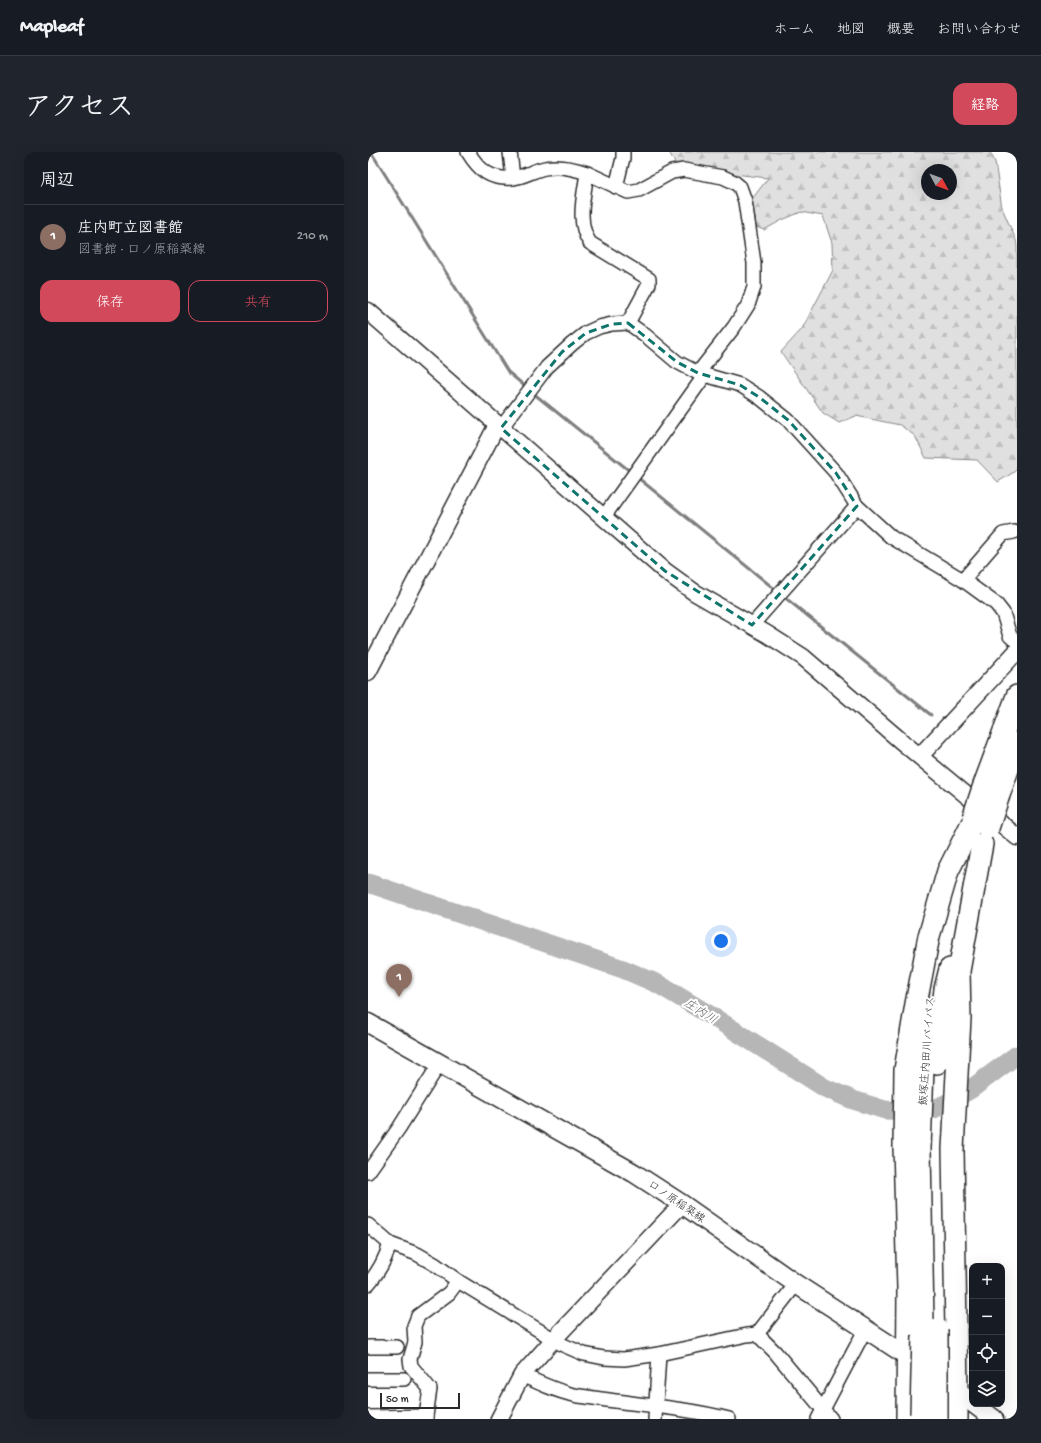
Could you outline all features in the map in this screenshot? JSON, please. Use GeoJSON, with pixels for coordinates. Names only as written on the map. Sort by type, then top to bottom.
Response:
{"type":"FeatureCollection","features":[{"type":"Feature","properties":{"kind":"highway","name":"飯塚庄内田川バイパス"},"geometry":{"type":"LineString","coordinates":[[930,1069],[929,1000],[937,946],[991,790],[1017,696]]}},
{"type":"Feature","properties":{"kind":"highway","name":"飯塚庄内田川バイパス"},"geometry":{"type":"LineString","coordinates":[[991,790],[1017,743]]}},
{"type":"Feature","properties":{"kind":"highway"},"geometry":{"type":"LineString","coordinates":[[922,1418],[930,1327],[928,1148],[930,1069],[960,1018],[959,971],[978,829]]}},
{"type":"Feature","properties":{"kind":"highway"},"geometry":{"type":"LineString","coordinates":[[922,1418],[907,1356],[908,1290],[928,1148],[930,1069]]}},
{"type":"Feature","properties":{"kind":"highway"},"geometry":{"type":"LineString","coordinates":[[928,1148],[968,1399],[957,1419]]}},
{"type":"Feature","properties":{"kind":"main road","name":"口ノ原稲築線"},"geometry":{"type":"LineString","coordinates":[[368,1023],[634,1173],[682,1204],[796,1284],[907,1356],[994,1419]]}},
{"type":"Feature","properties":{"kind":"street"},"geometry":{"type":"LineString","coordinates":[[468,152],[482,171],[494,177],[513,178],[546,168],[571,167],[628,192],[634,192],[672,172],[684,170],[723,177],[734,182],[740,187],[746,208],[754,263],[754,287],[748,305],[603,518]]}},
{"type":"Feature","properties":{"kind":"street"},"geometry":{"type":"LineString","coordinates":[[510,152],[513,178]]}},
{"type":"Feature","properties":{"kind":"street"},"geometry":{"type":"LineString","coordinates":[[616,187],[623,152]]}},
{"type":"Feature","properties":{"kind":"street"},"geometry":{"type":"LineString","coordinates":[[587,173],[582,216],[582,223],[586,237],[590,243],[649,279],[649,284],[628,323]]}},
{"type":"Feature","properties":{"kind":"street"},"geometry":{"type":"LineString","coordinates":[[368,311],[665,571],[694,592],[752,625],[803,657],[1017,838]]}},
{"type":"Feature","properties":{"kind":"street"},"geometry":{"type":"LineString","coordinates":[[368,672],[499,427],[547,367],[572,344],[586,333],[600,327],[612,324],[628,323],[677,362],[702,374],[740,385],[759,397],[788,420],[836,474],[857,506],[891,537],[963,580],[996,604],[1003,613],[1010,636],[1017,642]]}},
{"type":"Feature","properties":{"kind":"street"},"geometry":{"type":"LineString","coordinates":[[752,625],[857,506]]}},
{"type":"Feature","properties":{"kind":"street"},"geometry":{"type":"LineString","coordinates":[[963,580],[1003,534],[1014,532]]}},
{"type":"Feature","properties":{"kind":"street"},"geometry":{"type":"LineString","coordinates":[[920,756],[1017,651]]}},
{"type":"Feature","properties":{"kind":"street"},"geometry":{"type":"LineString","coordinates":[[368,1172],[399,1128],[440,1063]]}},
{"type":"Feature","properties":{"kind":"street"},"geometry":{"type":"LineString","coordinates":[[499,1419],[522,1375],[554,1339],[682,1204]]}},
{"type":"Feature","properties":{"kind":"street"},"geometry":{"type":"LineString","coordinates":[[368,1225],[390,1244],[417,1254],[436,1265],[458,1281],[563,1345],[584,1354],[604,1358],[624,1359],[659,1354],[747,1334],[757,1334],[775,1352],[824,1416],[866,1330]]}},
{"type":"Feature","properties":{"kind":"street"},"geometry":{"type":"LineString","coordinates":[[368,1284],[375,1277],[385,1261],[390,1244]]}},
{"type":"Feature","properties":{"kind":"street"},"geometry":{"type":"LineString","coordinates":[[368,1416],[426,1418],[430,1390],[411,1366],[410,1359],[415,1342],[414,1326],[418,1316],[449,1293],[458,1281]]}},
{"type":"Feature","properties":{"kind":"street"},"geometry":{"type":"LineString","coordinates":[[757,1334],[796,1284]]}},
{"type":"Feature","properties":{"kind":"street"},"geometry":{"type":"LineString","coordinates":[[368,1347],[397,1347]]}},
{"type":"Feature","properties":{"kind":"street"},"geometry":{"type":"LineString","coordinates":[[655,1419],[659,1354]]}},
{"type":"Feature","properties":{"kind":"street"},"geometry":{"type":"LineString","coordinates":[[522,1375],[548,1387],[573,1394],[656,1405],[729,1419]]}},
{"type":"Feature","properties":{"kind":"street"},"geometry":{"type":"LineString","coordinates":[[368,1379],[404,1379]]}},
{"type":"Feature","properties":{"kind":"highlighted area"},"geometry":{"type":"Polygon","coordinates":[[[628,323],[677,362],[698,373],[740,385],[759,397],[788,420],[836,473],[857,506],[752,625],[665,571],[501,428],[562,352],[586,333],[612,324],[628,323]]]}},
{"type":"Feature","properties":{"kind":"green space"},"geometry":{"type":"Polygon","coordinates":[[[669,152],[990,152],[995,162],[1002,208],[1016,240],[1017,246],[1017,469],[1014,472],[998,482],[977,460],[926,458],[915,436],[900,425],[856,416],[839,423],[823,413],[781,352],[802,329],[833,270],[832,243],[823,216],[801,212],[764,230],[756,227],[752,199],[768,178],[734,174],[675,163],[669,152]]]}},
{"type":"Feature","properties":{"kind":"waterway"},"geometry":{"type":"LineString","coordinates":[[371,152],[508,372],[527,388]]}},
{"type":"Feature","properties":{"kind":"waterway"},"geometry":{"type":"LineString","coordinates":[[533,393],[631,472]]}},
{"type":"Feature","properties":{"kind":"waterway"},"geometry":{"type":"LineString","coordinates":[[637,477],[777,591]]}},
{"type":"Feature","properties":{"kind":"waterway"},"geometry":{"type":"LineString","coordinates":[[783,596],[931,715]]}},
{"type":"Feature","properties":{"kind":"waterway","name":"庄内川"},"geometry":{"type":"LineString","coordinates":[[368,883],[623,969],[658,984],[825,1088],[853,1100],[885,1110],[921,1111],[934,1109],[971,1089],[1017,1055]]}},
{"type":"Feature","properties":{"kind":"place","name":"庄内町立図書館"},"geometry":{"type":"Point","coordinates":[399,997]}}]}
